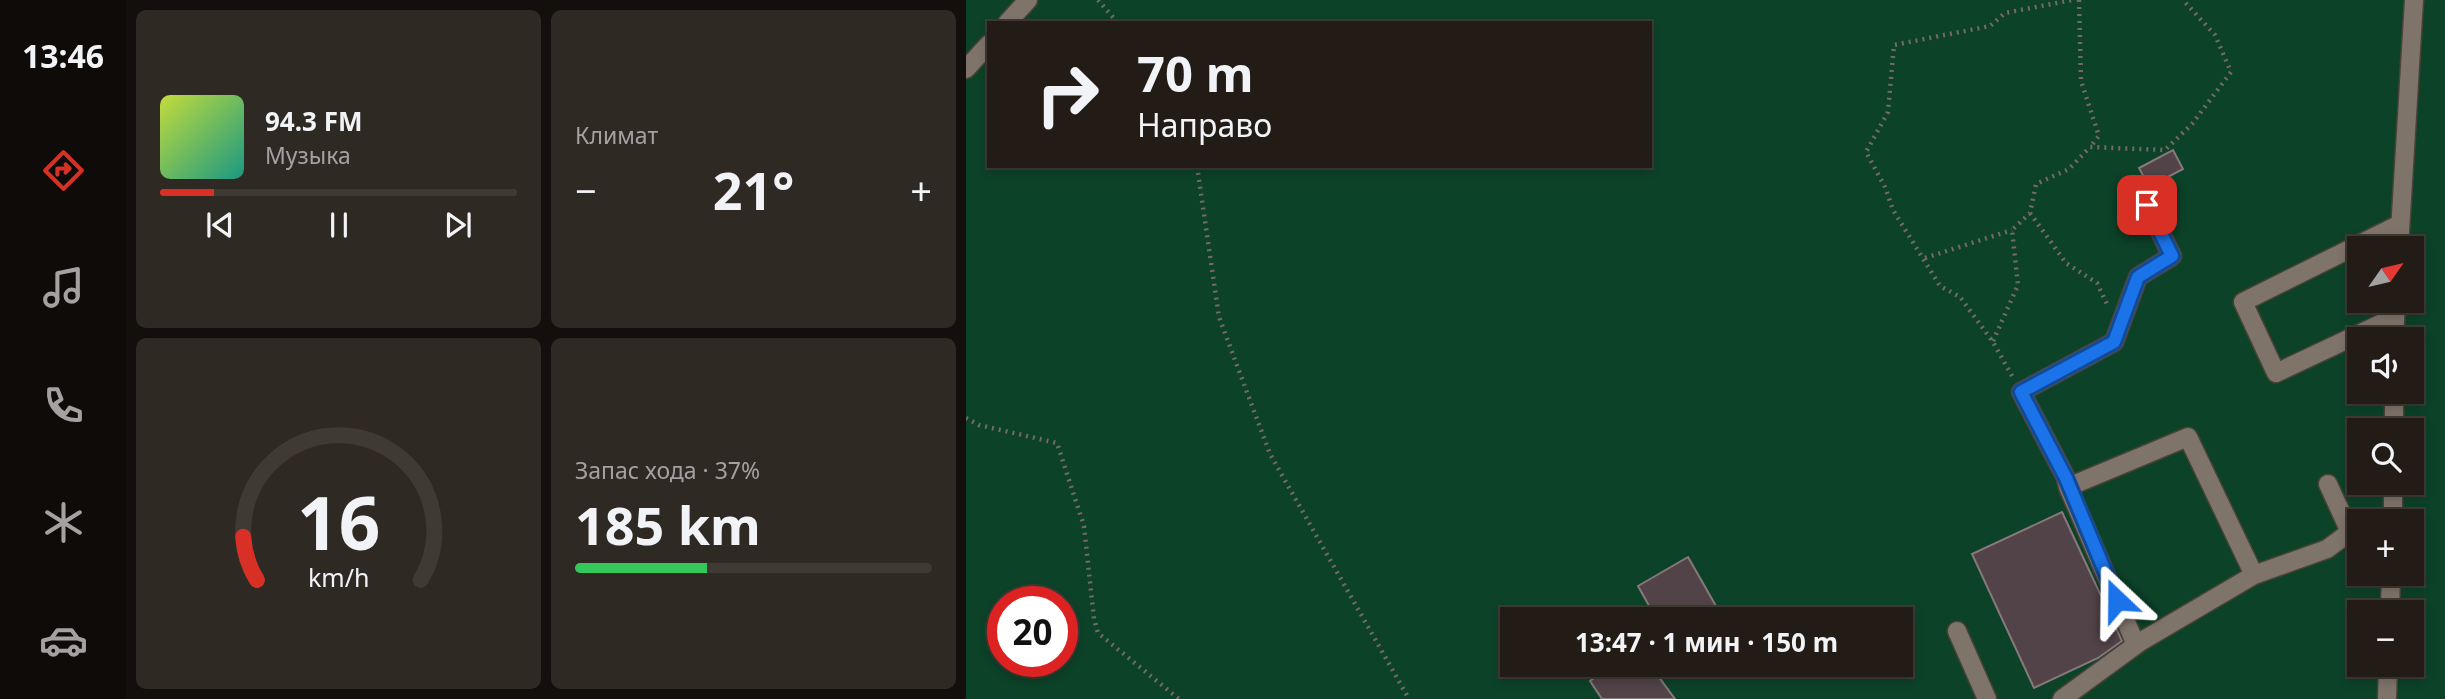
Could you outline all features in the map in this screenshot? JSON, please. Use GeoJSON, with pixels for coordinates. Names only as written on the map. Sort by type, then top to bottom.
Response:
{"type":"FeatureCollection","features":[{"type":"Feature","properties":{"kind":"street"},"geometry":{"type":"LineString","coordinates":[[1009,21],[1028,0]]}},
{"type":"Feature","properties":{"kind":"street"},"geometry":{"type":"LineString","coordinates":[[2400,236],[2414,0]]}},
{"type":"Feature","properties":{"kind":"street"},"geometry":{"type":"LineString","coordinates":[[966,69],[987,46]]}},
{"type":"Feature","properties":{"kind":"street"},"geometry":{"type":"LineString","coordinates":[[2136,645],[2066,478],[2021,392],[2114,342],[2138,277],[2172,256],[2147,205]]}},
{"type":"Feature","properties":{"kind":"street"},"geometry":{"type":"LineString","coordinates":[[2376,236],[2400,224]]}},
{"type":"Feature","properties":{"kind":"street"},"geometry":{"type":"LineString","coordinates":[[2347,250],[2243,302],[2276,373],[2388,313]]}},
{"type":"Feature","properties":{"kind":"street"},"geometry":{"type":"LineString","coordinates":[[2068,487],[2188,437],[2254,575]]}},
{"type":"Feature","properties":{"kind":"street"},"geometry":{"type":"LineString","coordinates":[[2328,484],[2347,518]]}},
{"type":"Feature","properties":{"kind":"street"},"geometry":{"type":"LineString","coordinates":[[2062,699],[2136,645],[2254,575],[2327,549],[2347,535]]}},
{"type":"Feature","properties":{"kind":"street"},"geometry":{"type":"LineString","coordinates":[[1956,631],[1987,699]]}},
{"type":"Feature","properties":{"kind":"street"},"geometry":{"type":"LineString","coordinates":[[2387,699],[2388,677]]}},
{"type":"Feature","properties":{"kind":"path"},"geometry":{"type":"LineString","coordinates":[[1098,0],[1116,21]]}},
{"type":"Feature","properties":{"kind":"path"},"geometry":{"type":"LineString","coordinates":[[2021,392],[1993,342],[1960,297],[1940,286],[1893,210],[1885,187],[1866,152],[1888,112],[1894,45],[1990,26],[2005,13],[2072,0]]}},
{"type":"Feature","properties":{"kind":"path"},"geometry":{"type":"LineString","coordinates":[[1925,258],[2012,230],[2030,213],[2036,184],[2069,169],[2099,136],[2081,81],[2079,0]]}},
{"type":"Feature","properties":{"kind":"path"},"geometry":{"type":"LineString","coordinates":[[2090,147],[2165,150],[2192,124],[2231,72],[2215,35],[2183,0]]}},
{"type":"Feature","properties":{"kind":"path"},"geometry":{"type":"LineString","coordinates":[[1197,168],[1219,317],[1270,454],[1409,699]]}},
{"type":"Feature","properties":{"kind":"path"},"geometry":{"type":"LineString","coordinates":[[2030,213],[2066,263],[2097,283],[2119,328]]}},
{"type":"Feature","properties":{"kind":"path"},"geometry":{"type":"LineString","coordinates":[[1993,342],[2018,285],[2012,230]]}},
{"type":"Feature","properties":{"kind":"path"},"geometry":{"type":"LineString","coordinates":[[966,418],[979,425],[1057,443],[1084,526],[1094,620],[1098,633],[1179,699]]}},
{"type":"Feature","properties":{"kind":"green space"},"geometry":{"type":"Polygon","coordinates":[[[966,0],[2445,0],[2445,699],[966,699],[966,0]]]}},
{"type":"Feature","properties":{"kind":"building"},"geometry":{"type":"Polygon","coordinates":[[[2173,150],[2183,169],[2149,187],[2139,168],[2173,150]]]}},
{"type":"Feature","properties":{"kind":"building"},"geometry":{"type":"Polygon","coordinates":[[[2062,512],[2122,641],[2098,658],[2034,688],[1972,554],[2062,512]]]}},
{"type":"Feature","properties":{"kind":"building"},"geometry":{"type":"Polygon","coordinates":[[[1688,557],[1717,607],[1650,607],[1638,586],[1688,557]]]}},
{"type":"Feature","properties":{"kind":"building"},"geometry":{"type":"Polygon","coordinates":[[[1596,677],[1659,677],[1675,699],[1602,699],[1590,681],[1596,677]]]}},
{"type":"Feature","properties":{"kind":"route"},"geometry":{"type":"LineString","coordinates":[[2117,600],[2066,478],[2021,392],[2114,342],[2138,277],[2172,256],[2147,205]]}}]}
